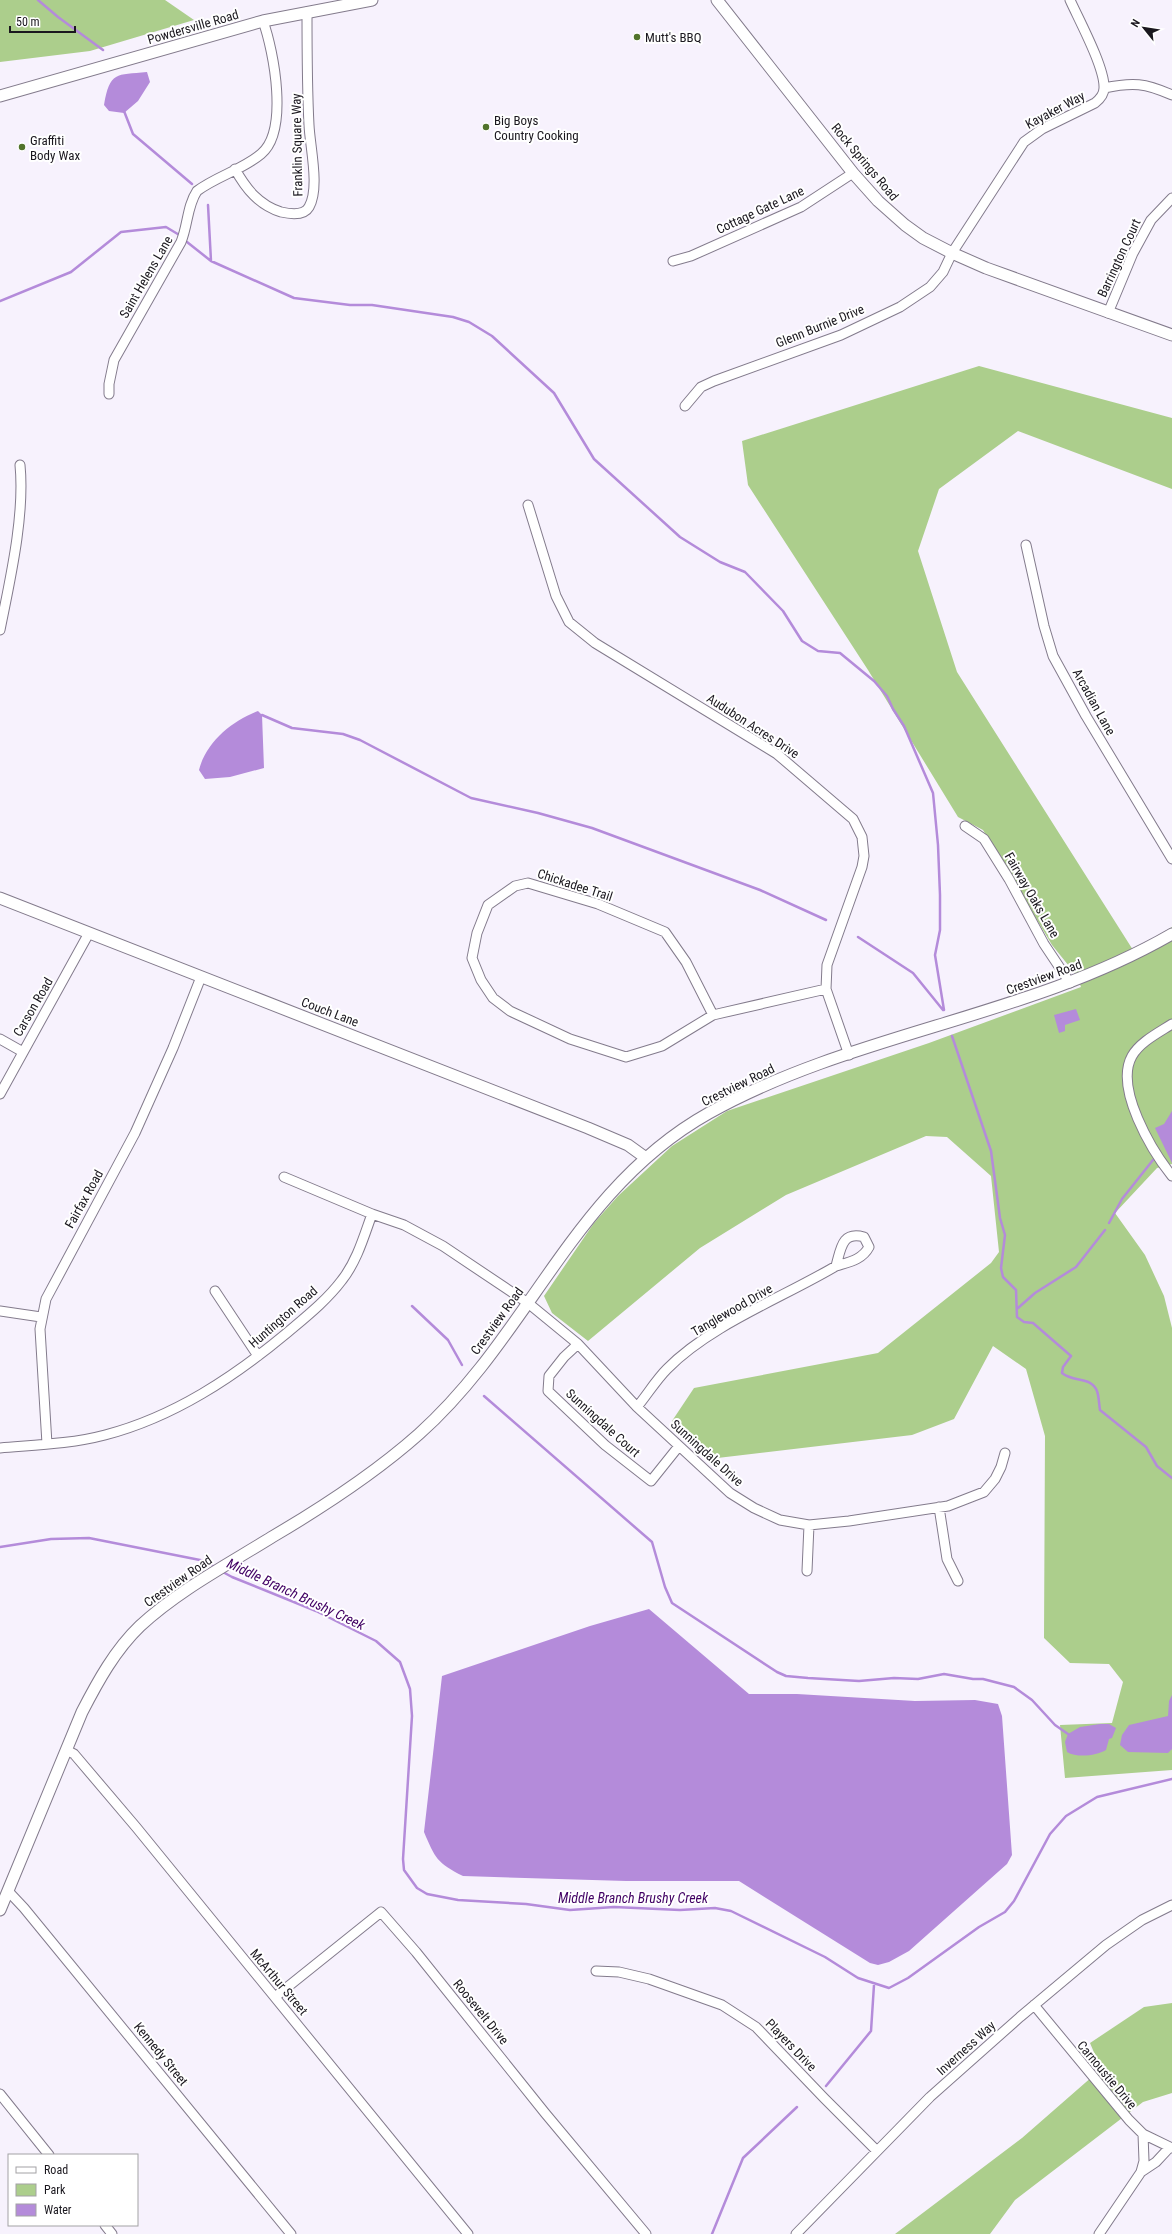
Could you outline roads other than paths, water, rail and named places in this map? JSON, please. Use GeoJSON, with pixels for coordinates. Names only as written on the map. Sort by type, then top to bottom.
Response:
{"type":"FeatureCollection","features":[{"type":"Feature","properties":{"kind":"street","name":"Powdersville Road"},"geometry":{"type":"LineString","coordinates":[[0,96],[263,22],[372,0]]}},
{"type":"Feature","properties":{"kind":"street","name":"Rock Springs Road"},"geometry":{"type":"LineString","coordinates":[[717,0],[853,173],[878,201],[905,225],[923,238],[952,254],[1108,313],[1172,335]]}},
{"type":"Feature","properties":{"kind":"street"},"geometry":{"type":"LineString","coordinates":[[1070,0],[1095,56],[1104,88],[1139,83],[1152,86],[1172,95]]}},
{"type":"Feature","properties":{"kind":"street","name":"Franklin Square Way"},"geometry":{"type":"LineString","coordinates":[[235,169],[250,193],[270,207],[281,212],[296,214],[308,209],[310,206],[313,192],[309,124],[307,12]]}},
{"type":"Feature","properties":{"kind":"street","name":"Saint Helens Lane"},"geometry":{"type":"LineString","coordinates":[[109,394],[109,384],[114,360],[181,242],[185,233],[191,200],[197,191],[203,186],[261,154],[272,140],[277,98],[276,70],[263,22]]}},
{"type":"Feature","properties":{"kind":"street","name":"Kayaker Way"},"geometry":{"type":"LineString","coordinates":[[952,254],[1024,142],[1042,129],[1095,103],[1102,97],[1104,88]]}},
{"type":"Feature","properties":{"kind":"street","name":"Cottage Gate Lane"},"geometry":{"type":"LineString","coordinates":[[673,261],[691,256],[801,207],[853,173]]}},
{"type":"Feature","properties":{"kind":"street","name":"Barrington Court"},"geometry":{"type":"LineString","coordinates":[[1108,313],[1133,253],[1151,220],[1172,198]]}},
{"type":"Feature","properties":{"kind":"street","name":"Glenn Burnie Drive"},"geometry":{"type":"LineString","coordinates":[[685,406],[701,387],[714,381],[841,334],[900,307],[930,287],[943,272],[952,254]]}},
{"type":"Feature","properties":{"kind":"street"},"geometry":{"type":"LineString","coordinates":[[0,630],[16,538],[22,486],[20,465]]}},
{"type":"Feature","properties":{"kind":"street","name":"Audubon Acres Drive"},"geometry":{"type":"LineString","coordinates":[[528,505],[556,596],[569,622],[595,643],[777,754],[853,819],[862,838],[864,856],[862,867],[827,965],[826,989],[849,1055]]}},
{"type":"Feature","properties":{"kind":"street","name":"Arcadian Lane"},"geometry":{"type":"LineString","coordinates":[[1026,545],[1044,626],[1053,656],[1086,716],[1172,859]]}},
{"type":"Feature","properties":{"kind":"street","name":"Fairway Oaks Lane"},"geometry":{"type":"LineString","coordinates":[[965,826],[984,839],[1009,879],[1044,944],[1070,983]]}},
{"type":"Feature","properties":{"kind":"street","name":"Chickadee Trail"},"geometry":{"type":"LineString","coordinates":[[713,1015],[686,962],[665,932],[598,904],[528,883],[514,886],[488,905],[477,933],[472,958],[481,980],[493,998],[510,1011],[570,1039],[626,1057],[662,1046],[713,1015],[826,989]]}},
{"type":"Feature","properties":{"kind":"street","name":"Couch Lane"},"geometry":{"type":"LineString","coordinates":[[0,898],[588,1128],[628,1145],[646,1158]]}},
{"type":"Feature","properties":{"kind":"street","name":"Carson Road"},"geometry":{"type":"LineString","coordinates":[[0,1094],[89,933]]}},
{"type":"Feature","properties":{"kind":"street","name":"Crestview Road"},"geometry":{"type":"LineString","coordinates":[[0,1910],[66,1750],[96,1683],[118,1651],[138,1628],[167,1604],[227,1564],[355,1484],[418,1435],[460,1393],[491,1354],[579,1231],[609,1194],[646,1158],[705,1115],[759,1087],[849,1055],[1070,983],[1108,968],[1172,934]]}},
{"type":"Feature","properties":{"kind":"street","name":"Fairfax Road"},"geometry":{"type":"LineString","coordinates":[[47,1444],[46,1409],[40,1359],[41,1317],[46,1299],[123,1156],[152,1097],[201,977]]}},
{"type":"Feature","properties":{"kind":"street"},"geometry":{"type":"LineString","coordinates":[[1172,1024],[1136,1050],[1128,1064],[1127,1073],[1132,1103],[1141,1126],[1172,1176]]}},
{"type":"Feature","properties":{"kind":"street"},"geometry":{"type":"LineString","coordinates":[[0,1039],[22,1052]]}},
{"type":"Feature","properties":{"kind":"street"},"geometry":{"type":"LineString","coordinates":[[284,1177],[372,1214],[404,1225],[443,1246],[528,1303]]}},
{"type":"Feature","properties":{"kind":"street","name":"Huntington Road"},"geometry":{"type":"LineString","coordinates":[[0,1448],[81,1441],[106,1435],[160,1416],[202,1395],[258,1356],[315,1309],[342,1280],[352,1265],[372,1214]]}},
{"type":"Feature","properties":{"kind":"street","name":"Tanglewood Drive"},"geometry":{"type":"LineString","coordinates":[[637,1407],[667,1369],[697,1345],[730,1324],[836,1266]]}},
{"type":"Feature","properties":{"kind":"street"},"geometry":{"type":"LineString","coordinates":[[215,1291],[258,1356]]}},
{"type":"Feature","properties":{"kind":"street","name":"Sunningdale Drive"},"geometry":{"type":"LineString","coordinates":[[528,1303],[578,1344],[637,1407],[730,1493],[754,1508],[780,1520],[810,1525],[849,1521],[939,1507],[968,1499],[984,1492],[995,1479],[1001,1467],[1004,1453]]}},
{"type":"Feature","properties":{"kind":"street"},"geometry":{"type":"LineString","coordinates":[[0,1311],[41,1317]]}},
{"type":"Feature","properties":{"kind":"street","name":"Sunningdale Court"},"geometry":{"type":"LineString","coordinates":[[578,1344],[548,1376],[548,1391],[605,1445],[651,1481],[679,1446]]}},
{"type":"Feature","properties":{"kind":"street"},"geometry":{"type":"LineString","coordinates":[[939,1507],[946,1558],[958,1581]]}},
{"type":"Feature","properties":{"kind":"street"},"geometry":{"type":"LineString","coordinates":[[807,1571],[810,1525]]}},
{"type":"Feature","properties":{"kind":"street","name":"McArthur Street"},"geometry":{"type":"LineString","coordinates":[[66,1750],[74,1754],[108,1793],[468,2234]]}},
{"type":"Feature","properties":{"kind":"street","name":"Kennedy Street"},"geometry":{"type":"LineString","coordinates":[[8,1892],[24,1908],[291,2234]]}},
{"type":"Feature","properties":{"kind":"street","name":"Inverness Way"},"geometry":{"type":"LineString","coordinates":[[796,2234],[930,2097],[1034,2005],[1106,1945],[1142,1920],[1172,1905]]}},
{"type":"Feature","properties":{"kind":"street","name":"Roosevelt Drive"},"geometry":{"type":"LineString","coordinates":[[275,1997],[381,1912],[416,1952],[540,2108],[646,2234]]}},
{"type":"Feature","properties":{"kind":"street","name":"Players Drive"},"geometry":{"type":"LineString","coordinates":[[596,1970],[619,1972],[649,1979],[722,2006],[751,2024],[877,2151]]}},
{"type":"Feature","properties":{"kind":"street","name":"Carnoustie Drive"},"geometry":{"type":"LineString","coordinates":[[1034,2005],[1111,2100],[1143,2134],[1171,2148]]}},
{"type":"Feature","properties":{"kind":"street"},"geometry":{"type":"LineString","coordinates":[[0,2094],[48,2154]]}},
{"type":"Feature","properties":{"kind":"street"},"geometry":{"type":"LineString","coordinates":[[1099,2234],[1141,2172],[1144,2161],[1143,2134]]}},
{"type":"Feature","properties":{"kind":"street"},"geometry":{"type":"LineString","coordinates":[[1141,2172],[1156,2162],[1171,2148]]}},
{"type":"Feature","properties":{"kind":"street"},"geometry":{"type":"LineString","coordinates":[[106,2226],[112,2234]]}},
{"type":"Feature","properties":{"kind":"water"},"geometry":{"type":"Polygon","coordinates":[[[147,72],[150,82],[138,101],[124,113],[109,111],[104,105],[106,94],[112,80],[121,75],[147,72]]]}},
{"type":"Feature","properties":{"kind":"water"},"geometry":{"type":"Polygon","coordinates":[[[258,711],[262,715],[264,768],[230,777],[205,779],[199,770],[202,760],[214,742],[221,734],[239,720],[258,711]]]}},
{"type":"Feature","properties":{"kind":"water"},"geometry":{"type":"Polygon","coordinates":[[[1076,1009],[1080,1020],[1065,1025],[1065,1031],[1059,1033],[1054,1015],[1076,1009]]]}},
{"type":"Feature","properties":{"kind":"water"},"geometry":{"type":"Polygon","coordinates":[[[1172,1111],[1172,1163],[1155,1128],[1164,1124],[1172,1111]]]}},
{"type":"Feature","properties":{"kind":"water"},"geometry":{"type":"Polygon","coordinates":[[[649,1609],[749,1694],[797,1694],[915,1701],[975,1700],[998,1704],[1002,1716],[1012,1855],[1007,1864],[909,1951],[889,1962],[878,1965],[870,1963],[739,1881],[626,1881],[463,1876],[447,1867],[434,1854],[424,1832],[442,1676],[590,1626],[649,1609]]]}},
{"type":"Feature","properties":{"kind":"water"},"geometry":{"type":"Polygon","coordinates":[[[1172,1695],[1172,1749],[1168,1753],[1128,1752],[1120,1745],[1122,1735],[1129,1725],[1168,1716],[1169,1701],[1172,1695]]]}},
{"type":"Feature","properties":{"kind":"water"},"geometry":{"type":"Polygon","coordinates":[[[1109,1724],[1116,1728],[1112,1738],[1109,1739],[1106,1750],[1097,1754],[1086,1756],[1067,1752],[1065,1742],[1068,1734],[1080,1727],[1109,1724]]]}},
{"type":"Feature","properties":{"kind":"waterway"},"geometry":{"type":"LineString","coordinates":[[38,0],[58,17],[103,50]]}},
{"type":"Feature","properties":{"kind":"waterway"},"geometry":{"type":"LineString","coordinates":[[124,111],[133,134],[192,184]]}},
{"type":"Feature","properties":{"kind":"waterway"},"geometry":{"type":"LineString","coordinates":[[208,205],[211,261]]}},
{"type":"Feature","properties":{"kind":"waterway"},"geometry":{"type":"LineString","coordinates":[[0,301],[71,272],[121,232],[166,227],[181,236]]}},
{"type":"Feature","properties":{"kind":"waterway"},"geometry":{"type":"LineString","coordinates":[[187,242],[211,261],[294,298],[350,305],[372,305],[453,317],[469,322],[492,336],[554,393],[594,459],[680,537],[720,562],[745,572],[783,611],[802,641],[818,651],[840,653],[874,681],[887,696],[904,726],[933,793],[938,845],[940,895],[940,930],[935,955],[944,1010]]}},
{"type":"Feature","properties":{"kind":"waterway"},"geometry":{"type":"LineString","coordinates":[[262,715],[292,728],[343,734],[360,740],[471,798],[538,813],[592,828],[760,890],[826,920]]}},
{"type":"Feature","properties":{"kind":"waterway"},"geometry":{"type":"LineString","coordinates":[[858,937],[913,973],[943,1010]]}},
{"type":"Feature","properties":{"kind":"waterway"},"geometry":{"type":"LineString","coordinates":[[952,1036],[991,1151],[1000,1218],[1005,1235],[1001,1268],[1003,1277],[1016,1290],[1017,1317],[1024,1322],[1033,1323],[1071,1356],[1063,1367],[1062,1373],[1072,1378],[1091,1383],[1098,1393],[1100,1410],[1146,1447],[1157,1466],[1172,1478]]}},
{"type":"Feature","properties":{"kind":"waterway"},"geometry":{"type":"LineString","coordinates":[[1109,1223],[1122,1199],[1153,1160]]}},
{"type":"Feature","properties":{"kind":"waterway"},"geometry":{"type":"LineString","coordinates":[[1018,1308],[1035,1293],[1076,1267],[1105,1230]]}},
{"type":"Feature","properties":{"kind":"waterway"},"geometry":{"type":"LineString","coordinates":[[412,1306],[448,1340],[462,1365]]}},
{"type":"Feature","properties":{"kind":"waterway"},"geometry":{"type":"LineString","coordinates":[[484,1396],[652,1542],[665,1587],[672,1603],[777,1672],[786,1676],[859,1681],[894,1678],[918,1679],[944,1674],[973,1679],[983,1679],[1014,1687],[1032,1700],[1055,1725],[1068,1734]]}},
{"type":"Feature","properties":{"kind":"waterway","name":"Middle Branch Brushy Creek"},"geometry":{"type":"LineString","coordinates":[[0,1547],[51,1539],[89,1538],[205,1561],[215,1567]]}},
{"type":"Feature","properties":{"kind":"waterway","name":"Middle Branch Brushy Creek"},"geometry":{"type":"LineString","coordinates":[[221,1571],[232,1577],[316,1611],[376,1641],[400,1662],[410,1689],[412,1716],[403,1859],[404,1870],[417,1888],[427,1894],[458,1900],[526,1904],[570,1910],[614,1907],[680,1910],[715,1908],[731,1911],[825,1957],[858,1978],[889,1988],[908,1978],[979,1927],[1005,1912],[1014,1901],[1050,1834],[1066,1816],[1097,1797],[1172,1779]]}},
{"type":"Feature","properties":{"kind":"waterway"},"geometry":{"type":"LineString","coordinates":[[826,2086],[871,2031],[874,1985]]}},
{"type":"Feature","properties":{"kind":"waterway"},"geometry":{"type":"LineString","coordinates":[[712,2234],[743,2158],[797,2107]]}},
{"type":"Feature","properties":{"kind":"place","name":"Mutt's BBQ"},"geometry":{"type":"Point","coordinates":[637,37]}},
{"type":"Feature","properties":{"kind":"place","name":"Big Boys Country Cooking"},"geometry":{"type":"Point","coordinates":[486,127]}},
{"type":"Feature","properties":{"kind":"place","name":"Graffiti Body Wax"},"geometry":{"type":"Point","coordinates":[22,147]}}]}
